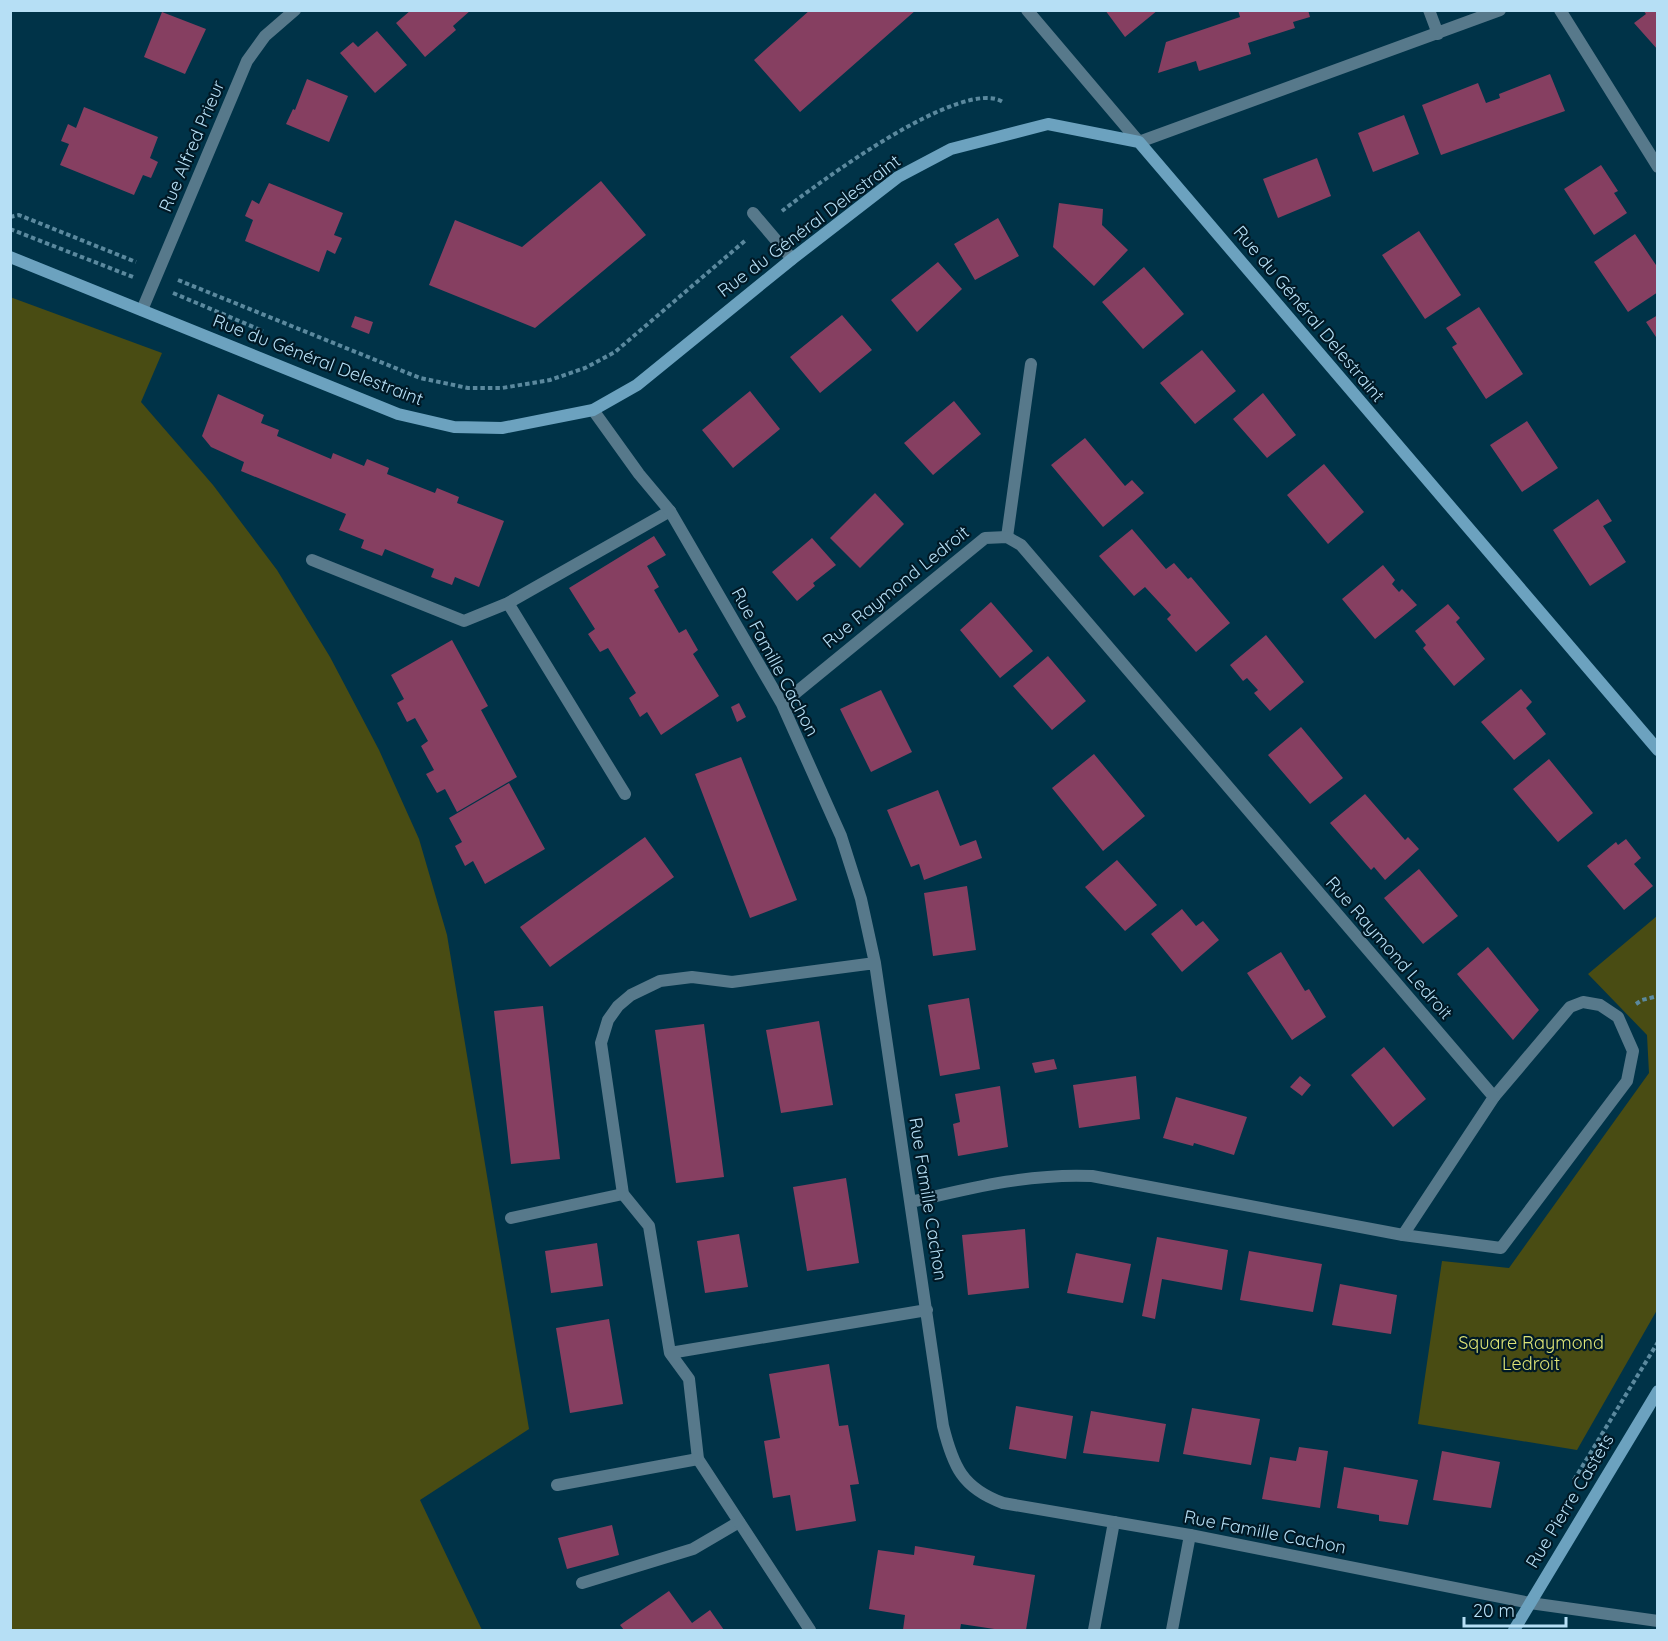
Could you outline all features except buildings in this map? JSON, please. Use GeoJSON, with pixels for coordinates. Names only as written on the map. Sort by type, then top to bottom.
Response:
{"type":"FeatureCollection","features":[{"type":"Feature","properties":{"kind":"street","name":"Rue Alfred Prieur"},"geometry":{"type":"LineString","coordinates":[[142,310],[247,61],[260,41],[295,10]]}},
{"type":"Feature","properties":{"kind":"street"},"geometry":{"type":"LineString","coordinates":[[1027,10],[1139,142],[1500,10]]}},
{"type":"Feature","properties":{"kind":"street"},"geometry":{"type":"LineString","coordinates":[[1429,10],[1438,34]]}},
{"type":"Feature","properties":{"kind":"street"},"geometry":{"type":"LineString","coordinates":[[1560,10],[1658,167]]}},
{"type":"Feature","properties":{"kind":"street","name":"Rue du Général Delestraint"},"geometry":{"type":"LineString","coordinates":[[10,257],[398,414],[454,427],[502,428],[593,410],[637,385],[792,259],[898,177],[951,149],[1048,124],[1139,142],[1658,750]]}},
{"type":"Feature","properties":{"kind":"street"},"geometry":{"type":"LineString","coordinates":[[753,213],[792,259]]}},
{"type":"Feature","properties":{"kind":"street"},"geometry":{"type":"LineString","coordinates":[[1007,537],[1031,364]]}},
{"type":"Feature","properties":{"kind":"street","name":"Rue Famille Cachon"},"geometry":{"type":"LineString","coordinates":[[593,410],[639,474],[670,511],[782,704],[841,836],[861,899],[875,963],[942,1426],[950,1455],[958,1472],[971,1486],[987,1497],[1003,1503],[1190,1535],[1530,1603],[1658,1621]]}},
{"type":"Feature","properties":{"kind":"street"},"geometry":{"type":"LineString","coordinates":[[312,560],[464,621],[508,603],[670,511]]}},
{"type":"Feature","properties":{"kind":"street","name":"Rue Raymond Ledroit"},"geometry":{"type":"LineString","coordinates":[[782,704],[985,538],[1007,537],[1021,545],[1494,1097]]}},
{"type":"Feature","properties":{"kind":"street"},"geometry":{"type":"LineString","coordinates":[[508,603],[625,794]]}},
{"type":"Feature","properties":{"kind":"street"},"geometry":{"type":"LineString","coordinates":[[810,1630],[698,1459],[689,1379],[670,1353],[649,1226],[623,1194],[602,1043],[608,1020],[618,1006],[631,995],[660,981],[692,977],[732,982],[875,963]]}},
{"type":"Feature","properties":{"kind":"street"},"geometry":{"type":"LineString","coordinates":[[911,1202],[1022,1179],[1057,1175],[1092,1176],[1403,1235],[1501,1248],[1627,1081],[1633,1051],[1618,1017],[1600,1005],[1583,1002],[1570,1007],[1494,1097],[1403,1235]]}},
{"type":"Feature","properties":{"kind":"street"},"geometry":{"type":"LineString","coordinates":[[511,1218],[623,1194]]}},
{"type":"Feature","properties":{"kind":"street"},"geometry":{"type":"LineString","coordinates":[[670,1353],[927,1310]]}},
{"type":"Feature","properties":{"kind":"street","name":"Rue Pierre Castets"},"geometry":{"type":"LineString","coordinates":[[1514,1630],[1658,1391]]}},
{"type":"Feature","properties":{"kind":"street"},"geometry":{"type":"LineString","coordinates":[[557,1485],[698,1459]]}},
{"type":"Feature","properties":{"kind":"street"},"geometry":{"type":"LineString","coordinates":[[582,1583],[693,1549],[739,1522]]}},
{"type":"Feature","properties":{"kind":"street"},"geometry":{"type":"LineString","coordinates":[[1094,1630],[1114,1522]]}},
{"type":"Feature","properties":{"kind":"street"},"geometry":{"type":"LineString","coordinates":[[1172,1630],[1190,1535]]}},
{"type":"Feature","properties":{"kind":"path"},"geometry":{"type":"LineString","coordinates":[[780,213],[836,169],[899,131],[945,110],[987,97],[994,97],[1003,102]]}},
{"type":"Feature","properties":{"kind":"path"},"geometry":{"type":"LineString","coordinates":[[10,217],[19,215],[143,264]]}},
{"type":"Feature","properties":{"kind":"path"},"geometry":{"type":"LineString","coordinates":[[10,229],[273,335]]}},
{"type":"Feature","properties":{"kind":"path"},"geometry":{"type":"LineString","coordinates":[[176,279],[420,378],[468,388],[502,388],[550,380],[585,368],[615,352],[755,233]]}},
{"type":"Feature","properties":{"kind":"green space"},"geometry":{"type":"Polygon","coordinates":[[[10,297],[162,353],[141,402],[213,485],[277,570],[330,657],[379,750],[419,839],[447,935],[529,1429],[420,1500],[482,1630],[11,1630],[10,297]]]}},
{"type":"Feature","properties":{"kind":"green space","name":"Square Raymond Ledroit"},"geometry":{"type":"Polygon","coordinates":[[[1657,916],[1657,1310],[1577,1450],[1418,1424],[1442,1261],[1509,1268],[1649,1073],[1647,1035],[1588,974],[1657,916]]]}}]}
